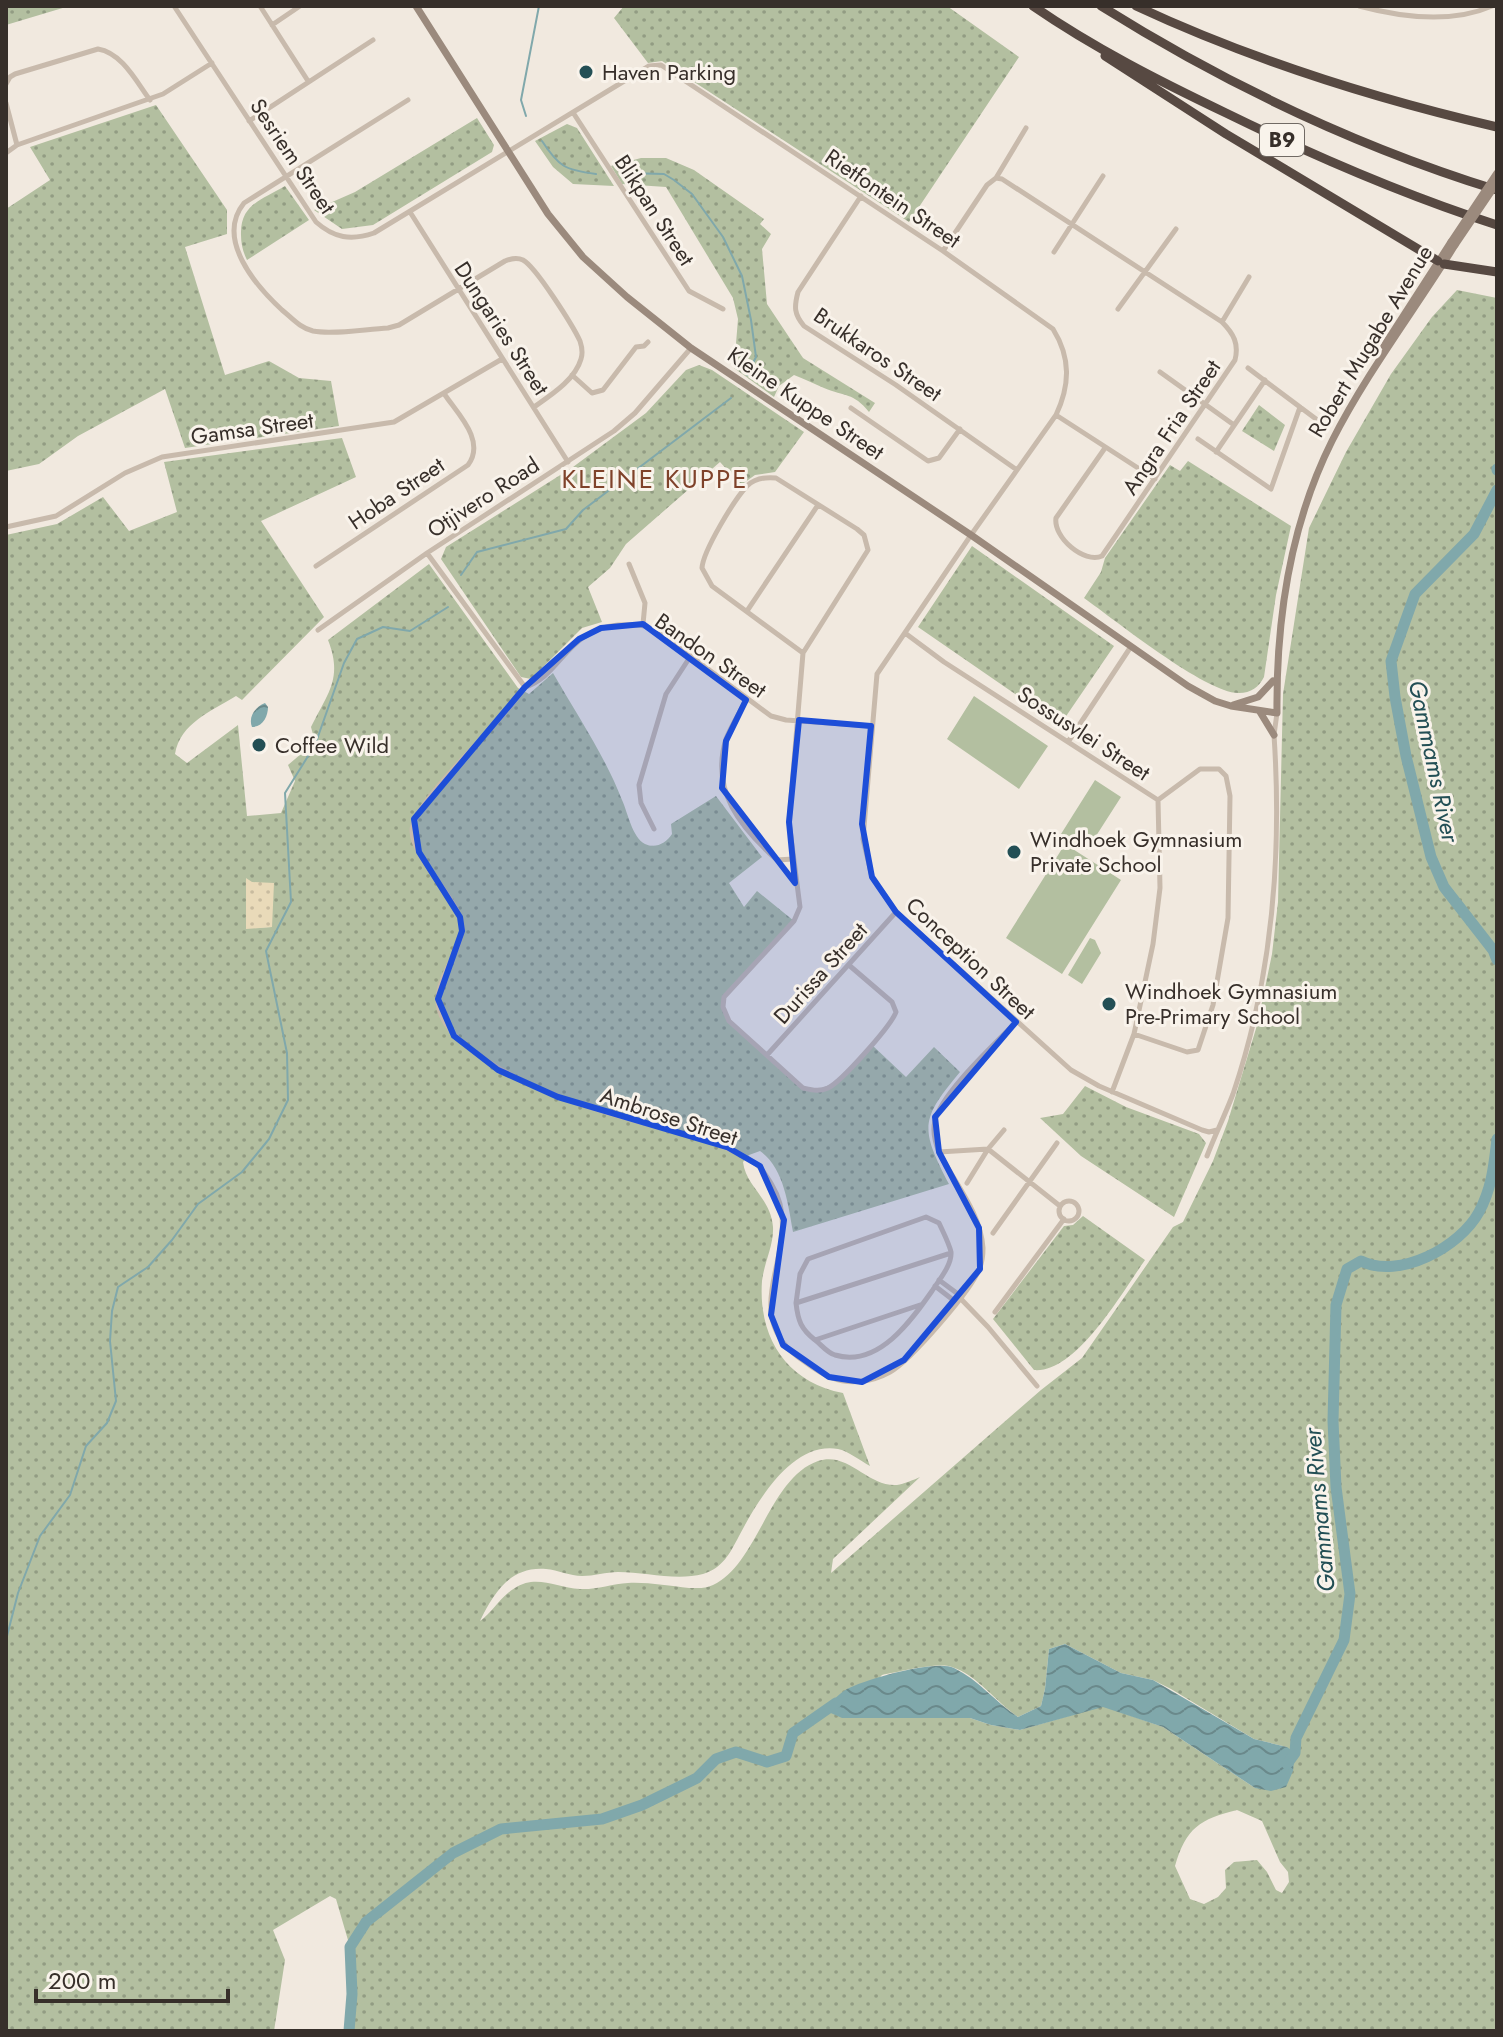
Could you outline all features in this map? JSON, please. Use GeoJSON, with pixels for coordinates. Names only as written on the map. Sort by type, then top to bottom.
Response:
{"type":"FeatureCollection","features":[{"type":"Feature","properties":{"kind":"highway","name":"B9"},"geometry":{"type":"LineString","coordinates":[[1033,6],[1076,35],[1185,94],[1295,147],[1497,225]]}},
{"type":"Feature","properties":{"kind":"highway","name":"B9"},"geometry":{"type":"LineString","coordinates":[[1101,6],[1155,40],[1278,103],[1422,167],[1497,190]]}},
{"type":"Feature","properties":{"kind":"highway"},"geometry":{"type":"LineString","coordinates":[[1136,6],[1210,39],[1321,79],[1405,105],[1497,127]]}},
{"type":"Feature","properties":{"kind":"highway"},"geometry":{"type":"LineString","coordinates":[[1076,35],[1129,74],[1441,263],[1497,272]]}},
{"type":"Feature","properties":{"kind":"street","name":"Sesriem Street"},"geometry":{"type":"LineString","coordinates":[[174,6],[316,222],[337,236],[360,238],[374,233],[506,151]]}},
{"type":"Feature","properties":{"kind":"street"},"geometry":{"type":"LineString","coordinates":[[260,6],[308,81]]}},
{"type":"Feature","properties":{"kind":"street"},"geometry":{"type":"LineString","coordinates":[[272,25],[300,6]]}},
{"type":"Feature","properties":{"kind":"street","name":"Kleine Kuppe Street"},"geometry":{"type":"LineString","coordinates":[[416,6],[548,214],[583,257],[616,288],[691,348],[971,535],[1130,648],[1204,696],[1231,706],[1274,713]]}},
{"type":"Feature","properties":{"kind":"street"},"geometry":{"type":"LineString","coordinates":[[1359,6],[1438,17],[1460,15],[1492,6]]}},
{"type":"Feature","properties":{"kind":"street"},"geometry":{"type":"LineString","coordinates":[[249,121],[373,40]]}},
{"type":"Feature","properties":{"kind":"street"},"geometry":{"type":"LineString","coordinates":[[6,84],[15,74],[98,49],[119,59],[150,100]]}},
{"type":"Feature","properties":{"kind":"street"},"geometry":{"type":"LineString","coordinates":[[6,153],[17,145],[150,100],[212,63]]}},
{"type":"Feature","properties":{"kind":"street","name":"Rietfontein Street"},"geometry":{"type":"LineString","coordinates":[[506,151],[521,146],[649,66],[661,65],[943,251],[1053,329],[1061,342],[1068,376],[1065,395],[1056,415],[971,535]]}},
{"type":"Feature","properties":{"kind":"street"},"geometry":{"type":"LineString","coordinates":[[408,100],[244,203],[237,214],[235,239],[241,259],[258,287],[300,326],[314,331],[388,328],[408,320],[509,259],[524,260],[540,279],[581,345],[581,360],[572,375],[534,407]]}},
{"type":"Feature","properties":{"kind":"street"},"geometry":{"type":"LineString","coordinates":[[6,103],[17,145]]}},
{"type":"Feature","properties":{"kind":"street","name":"Blikpan Street"},"geometry":{"type":"LineString","coordinates":[[574,114],[689,291],[723,309]]}},
{"type":"Feature","properties":{"kind":"street"},"geometry":{"type":"LineString","coordinates":[[943,251],[987,185],[996,178],[1026,128]]}},
{"type":"Feature","properties":{"kind":"street","name":"Robert Mugabe Avenue"},"geometry":{"type":"LineString","coordinates":[[1274,713],[1283,606],[1299,527],[1314,483],[1346,415],[1497,173]]}},
{"type":"Feature","properties":{"kind":"street"},"geometry":{"type":"LineString","coordinates":[[1054,252],[1103,176]]}},
{"type":"Feature","properties":{"kind":"street"},"geometry":{"type":"LineString","coordinates":[[996,178],[1006,180],[1222,322],[1249,277]]}},
{"type":"Feature","properties":{"kind":"street","name":"Robert Mugabe Avenue"},"geometry":{"type":"LineString","coordinates":[[1453,243],[1497,183]]}},
{"type":"Feature","properties":{"kind":"street","name":"Brukkaros Street"},"geometry":{"type":"LineString","coordinates":[[861,196],[798,292],[794,306],[796,317],[804,326],[1017,470]]}},
{"type":"Feature","properties":{"kind":"street","name":"Dungaries Street"},"geometry":{"type":"LineString","coordinates":[[410,212],[568,462]]}},
{"type":"Feature","properties":{"kind":"street"},"geometry":{"type":"LineString","coordinates":[[1118,309],[1176,229]]}},
{"type":"Feature","properties":{"kind":"street","name":"Robert Mugabe Avenue"},"geometry":{"type":"LineString","coordinates":[[1207,1156],[1229,1104],[1248,1044],[1268,950],[1274,900],[1273,681],[1284,574],[1294,529],[1310,482],[1352,398],[1441,263]]}},
{"type":"Feature","properties":{"kind":"street","name":"Angra Fria Street"},"geometry":{"type":"LineString","coordinates":[[1105,448],[1056,518],[1054,528],[1059,536],[1087,557],[1095,559],[1102,556],[1206,406],[1236,355],[1234,337],[1222,322]]}},
{"type":"Feature","properties":{"kind":"street"},"geometry":{"type":"LineString","coordinates":[[572,375],[592,393],[597,393],[603,390],[636,347],[648,342]]}},
{"type":"Feature","properties":{"kind":"street","name":"Otjivero Road"},"geometry":{"type":"LineString","coordinates":[[318,630],[427,553],[568,462],[632,415],[691,348]]}},
{"type":"Feature","properties":{"kind":"street","name":"Gamsa Street"},"geometry":{"type":"LineString","coordinates":[[6,527],[56,516],[125,473],[162,457],[383,425],[406,417],[502,359]]}},
{"type":"Feature","properties":{"kind":"street"},"geometry":{"type":"LineString","coordinates":[[1248,368],[1316,419]]}},
{"type":"Feature","properties":{"kind":"street"},"geometry":{"type":"LineString","coordinates":[[1160,372],[1234,425]]}},
{"type":"Feature","properties":{"kind":"street"},"geometry":{"type":"LineString","coordinates":[[1216,452],[1265,380]]}},
{"type":"Feature","properties":{"kind":"street","name":"Hoba Street"},"geometry":{"type":"LineString","coordinates":[[316,566],[468,465],[475,445],[445,395]]}},
{"type":"Feature","properties":{"kind":"street"},"geometry":{"type":"LineString","coordinates":[[1198,439],[1271,489],[1300,407]]}},
{"type":"Feature","properties":{"kind":"street"},"geometry":{"type":"LineString","coordinates":[[851,408],[928,461],[939,458],[960,429]]}},
{"type":"Feature","properties":{"kind":"street"},"geometry":{"type":"LineString","coordinates":[[1056,415],[1155,479]]}},
{"type":"Feature","properties":{"kind":"street"},"geometry":{"type":"LineString","coordinates":[[803,653],[712,586],[702,564],[708,547],[747,486],[763,478],[776,478],[864,535],[868,550],[803,653],[789,822],[800,907],[794,921],[724,997],[723,1007],[729,1021],[803,1088],[816,1091],[830,1087],[889,1026],[896,1012],[892,1002],[850,966]]}},
{"type":"Feature","properties":{"kind":"street"},"geometry":{"type":"LineString","coordinates":[[747,611],[818,505]]}},
{"type":"Feature","properties":{"kind":"street","name":"Conception Street"},"geometry":{"type":"LineString","coordinates":[[971,535],[877,674],[863,839],[872,877],[896,912],[1071,1070],[1112,1092],[1202,1130],[1217,1130]]}},
{"type":"Feature","properties":{"kind":"street"},"geometry":{"type":"LineString","coordinates":[[427,553],[525,687]]}},
{"type":"Feature","properties":{"kind":"street"},"geometry":{"type":"LineString","coordinates":[[629,564],[645,603],[643,624]]}},
{"type":"Feature","properties":{"kind":"street","name":"Bandon Street"},"geometry":{"type":"LineString","coordinates":[[525,687],[535,683],[590,632],[611,626],[643,624],[661,634],[746,700],[778,719],[871,726]]}},
{"type":"Feature","properties":{"kind":"street","name":"Sossusvlei Street"},"geometry":{"type":"LineString","coordinates":[[905,633],[944,662],[1158,800],[1160,888],[1153,944],[1134,1034],[1112,1092]]}},
{"type":"Feature","properties":{"kind":"street"},"geometry":{"type":"LineString","coordinates":[[1068,742],[1130,648]]}},
{"type":"Feature","properties":{"kind":"street"},"geometry":{"type":"LineString","coordinates":[[654,829],[641,803],[639,785],[666,694],[690,657]]}},
{"type":"Feature","properties":{"kind":"street"},"geometry":{"type":"LineString","coordinates":[[1231,706],[1258,697],[1273,681]]}},
{"type":"Feature","properties":{"kind":"street","name":"Ambrose Street"},"geometry":{"type":"LineString","coordinates":[[525,687],[514,705],[440,784],[414,819],[412,834],[419,852],[460,917],[462,931],[438,999],[442,1016],[454,1036],[498,1070],[558,1097],[727,1147],[760,1166],[776,1192],[784,1220],[780,1256],[772,1281],[771,1315],[783,1345],[829,1377],[862,1382],[890,1372],[960,1299],[980,1269],[983,1249],[979,1228],[934,1140],[935,1117],[945,1098],[1016,1022]]}},
{"type":"Feature","properties":{"kind":"street"},"geometry":{"type":"LineString","coordinates":[[746,700],[726,741],[722,788],[733,809],[765,849],[777,860],[793,859]]}},
{"type":"Feature","properties":{"kind":"street"},"geometry":{"type":"LineString","coordinates":[[1260,712],[1274,732]]}},
{"type":"Feature","properties":{"kind":"street"},"geometry":{"type":"LineString","coordinates":[[1134,1034],[1187,1052],[1198,1050],[1213,1005],[1228,918],[1230,796],[1226,776],[1219,769],[1200,769],[1158,800]]}},
{"type":"Feature","properties":{"kind":"street","name":"Durissa Street"},"geometry":{"type":"LineString","coordinates":[[767,1055],[896,912]]}},
{"type":"Feature","properties":{"kind":"street"},"geometry":{"type":"LineString","coordinates":[[967,1183],[1004,1130]]}},
{"type":"Feature","properties":{"kind":"street"},"geometry":{"type":"LineString","coordinates":[[993,1233],[1057,1143]]}},
{"type":"Feature","properties":{"kind":"street"},"geometry":{"type":"LineString","coordinates":[[939,1152],[988,1149],[1060,1206]]}},
{"type":"Feature","properties":{"kind":"street"},"geometry":{"type":"LineString","coordinates":[[1060,1206],[1071,1201],[1078,1208],[1075,1219],[1064,1219]]}},
{"type":"Feature","properties":{"kind":"street"},"geometry":{"type":"LineString","coordinates":[[1060,1206],[1059,1213],[1064,1219]]}},
{"type":"Feature","properties":{"kind":"street"},"geometry":{"type":"LineString","coordinates":[[926,1217],[939,1223],[951,1253],[950,1262],[937,1283],[911,1321],[879,1349],[848,1357],[834,1355],[802,1328],[796,1303],[800,1274],[808,1259],[926,1217]]}},
{"type":"Feature","properties":{"kind":"street"},"geometry":{"type":"LineString","coordinates":[[995,1312],[1064,1219]]}},
{"type":"Feature","properties":{"kind":"street"},"geometry":{"type":"LineString","coordinates":[[796,1303],[951,1253]]}},
{"type":"Feature","properties":{"kind":"street"},"geometry":{"type":"LineString","coordinates":[[937,1283],[960,1299],[988,1327],[1037,1386]]}},
{"type":"Feature","properties":{"kind":"street"},"geometry":{"type":"LineString","coordinates":[[815,1340],[922,1305]]}},
{"type":"Feature","properties":{"kind":"highlighted area"},"geometry":{"type":"Polygon","coordinates":[[[643,624],[746,700],[726,741],[722,788],[795,883],[789,822],[799,720],[871,726],[862,824],[872,877],[896,912],[1016,1022],[935,1117],[939,1152],[979,1228],[980,1269],[904,1360],[862,1382],[829,1377],[783,1345],[771,1315],[784,1220],[760,1166],[727,1147],[558,1097],[498,1070],[454,1036],[438,999],[462,931],[460,917],[419,852],[414,819],[525,687],[579,639],[601,628],[643,624]]]}},
{"type":"Feature","properties":{"kind":"green space"},"geometry":{"type":"Polygon","coordinates":[[[6,6],[66,6],[66,7],[6,25],[6,6]]]}},
{"type":"Feature","properties":{"kind":"green space"},"geometry":{"type":"Polygon","coordinates":[[[624,6],[947,6],[1019,57],[909,222],[662,61],[648,63],[614,18],[624,6]]]}},
{"type":"Feature","properties":{"kind":"green space"},"geometry":{"type":"Polygon","coordinates":[[[156,105],[227,210],[227,234],[185,247],[225,375],[269,361],[299,378],[331,381],[339,426],[185,448],[165,389],[78,436],[39,464],[6,471],[6,209],[50,180],[30,147],[156,105]]]}},
{"type":"Feature","properties":{"kind":"green space"},"geometry":{"type":"Polygon","coordinates":[[[477,118],[494,145],[492,152],[373,225],[342,229],[314,210],[355,192],[477,118]]]}},
{"type":"Feature","properties":{"kind":"green space"},"geometry":{"type":"Polygon","coordinates":[[[567,124],[577,128],[614,186],[573,184],[553,167],[535,141],[567,124]]]}},
{"type":"Feature","properties":{"kind":"green space"},"geometry":{"type":"Polygon","coordinates":[[[641,158],[666,158],[694,170],[764,219],[760,224],[771,234],[762,249],[767,304],[803,358],[875,403],[869,412],[853,398],[794,375],[779,386],[774,397],[734,368],[738,319],[733,298],[666,187],[622,184],[611,166],[641,158]]]}},
{"type":"Feature","properties":{"kind":"green space"},"geometry":{"type":"Polygon","coordinates":[[[285,186],[309,220],[247,260],[241,238],[244,216],[254,204],[285,186]]]}},
{"type":"Feature","properties":{"kind":"green space"},"geometry":{"type":"Polygon","coordinates":[[[1457,290],[1497,298],[1497,2031],[349,2031],[352,1994],[350,1947],[336,1899],[330,1896],[273,1930],[285,1960],[274,2031],[6,2031],[6,535],[57,524],[103,497],[129,531],[177,512],[164,462],[342,438],[356,477],[261,521],[324,617],[242,700],[236,696],[190,726],[178,743],[175,754],[187,763],[238,725],[247,816],[281,813],[295,781],[288,765],[315,742],[311,727],[332,685],[334,665],[328,640],[429,564],[518,688],[529,694],[553,673],[607,768],[641,841],[653,846],[664,842],[672,834],[671,824],[716,796],[762,857],[729,883],[744,907],[757,891],[794,921],[724,997],[723,1007],[729,1021],[803,1088],[814,1089],[833,1083],[872,1045],[906,1077],[934,1047],[960,1072],[937,1102],[929,1125],[933,1150],[949,1184],[793,1232],[784,1187],[775,1167],[760,1151],[749,1155],[743,1162],[749,1179],[768,1208],[773,1227],[762,1281],[765,1321],[771,1338],[791,1367],[806,1379],[843,1393],[870,1466],[838,1449],[821,1449],[806,1454],[791,1464],[766,1491],[721,1564],[703,1574],[682,1577],[618,1572],[582,1576],[533,1569],[505,1583],[480,1621],[510,1591],[531,1582],[580,1589],[628,1583],[689,1588],[713,1585],[742,1559],[787,1485],[801,1470],[818,1461],[839,1461],[886,1484],[900,1484],[920,1477],[833,1559],[831,1573],[1082,1358],[1173,1227],[1183,1222],[1213,1161],[1258,1022],[1272,954],[1278,902],[1283,694],[1309,528],[1346,452],[1391,374],[1432,317],[1457,290]],[[246,879],[246,928],[272,927],[251,882],[246,879]],[[1065,1644],[1049,1649],[1041,1706],[1018,1717],[970,1676],[952,1667],[937,1666],[882,1675],[842,1718],[970,1718],[1020,1730],[1103,1706],[1163,1727],[1255,1788],[1287,1747],[1254,1739],[1153,1680],[1121,1673],[1065,1644]],[[1237,1810],[1213,1817],[1190,1834],[1175,1866],[1190,1899],[1204,1904],[1218,1897],[1226,1888],[1225,1870],[1234,1862],[1257,1860],[1276,1890],[1282,1893],[1289,1882],[1288,1872],[1280,1862],[1262,1821],[1237,1810]]]}},
{"type":"Feature","properties":{"kind":"green space"},"geometry":{"type":"Polygon","coordinates":[[[699,365],[712,370],[804,432],[775,472],[755,475],[741,485],[720,462],[626,544],[610,568],[588,587],[602,622],[582,628],[531,679],[521,677],[441,559],[446,547],[573,467],[646,413],[686,370],[699,365]]]}},
{"type":"Feature","properties":{"kind":"green space"},"geometry":{"type":"Polygon","coordinates":[[[1259,405],[1285,425],[1274,451],[1242,431],[1259,405]]]}},
{"type":"Feature","properties":{"kind":"green space"},"geometry":{"type":"Polygon","coordinates":[[[1188,461],[1291,526],[1276,595],[1264,677],[1247,692],[1224,690],[1206,682],[1161,654],[1084,598],[1101,572],[1105,558],[1170,465],[1180,471],[1188,461]]]}},
{"type":"Feature","properties":{"kind":"green space"},"geometry":{"type":"Polygon","coordinates":[[[972,546],[1114,646],[1060,725],[918,627],[972,546]]]}},
{"type":"Feature","properties":{"kind":"green space"},"geometry":{"type":"Polygon","coordinates":[[[974,696],[1048,746],[1019,789],[947,739],[974,696]]]}},
{"type":"Feature","properties":{"kind":"green space"},"geometry":{"type":"Polygon","coordinates":[[[1095,780],[1121,797],[1087,850],[1061,834],[1095,780]]]}},
{"type":"Feature","properties":{"kind":"green space"},"geometry":{"type":"Polygon","coordinates":[[[1065,844],[1121,880],[1062,974],[1006,938],[1065,844]]]}},
{"type":"Feature","properties":{"kind":"green space"},"geometry":{"type":"Polygon","coordinates":[[[1090,938],[1095,940],[1101,953],[1082,984],[1068,975],[1090,938]]]}},
{"type":"Feature","properties":{"kind":"green space"},"geometry":{"type":"Polygon","coordinates":[[[1085,1086],[1126,1107],[1199,1134],[1206,1143],[1174,1217],[1081,1156],[1040,1118],[1063,1114],[1085,1086]]]}},
{"type":"Feature","properties":{"kind":"green space"},"geometry":{"type":"Polygon","coordinates":[[[1083,1216],[1145,1260],[1082,1345],[1050,1368],[1034,1370],[993,1319],[1064,1226],[1073,1225],[1083,1216]]]}},
{"type":"Feature","properties":{"kind":"sand"},"geometry":{"type":"Polygon","coordinates":[[[246,878],[252,882],[274,883],[272,927],[246,929],[246,878]]]}},
{"type":"Feature","properties":{"kind":"water"},"geometry":{"type":"Polygon","coordinates":[[[265,703],[268,707],[266,717],[262,723],[252,727],[253,713],[265,703]]]}},
{"type":"Feature","properties":{"kind":"water"},"geometry":{"type":"Polygon","coordinates":[[[1065,1644],[1121,1673],[1153,1680],[1254,1739],[1287,1747],[1295,1753],[1293,1771],[1286,1787],[1271,1791],[1255,1788],[1163,1727],[1103,1707],[1020,1730],[970,1718],[842,1718],[824,1710],[841,1693],[856,1685],[901,1671],[945,1666],[971,1679],[1018,1717],[1041,1706],[1049,1649],[1065,1644]]]}},
{"type":"Feature","properties":{"kind":"waterway"},"geometry":{"type":"LineString","coordinates":[[526,116],[521,100],[539,6]]}},
{"type":"Feature","properties":{"kind":"waterway"},"geometry":{"type":"LineString","coordinates":[[542,141],[564,166],[596,174]]}},
{"type":"Feature","properties":{"kind":"waterway"},"geometry":{"type":"LineString","coordinates":[[627,173],[664,174],[674,180],[692,194],[723,237],[742,276],[751,320],[756,357],[747,375]]}},
{"type":"Feature","properties":{"kind":"waterway"},"geometry":{"type":"LineString","coordinates":[[461,575],[477,552],[566,529],[583,510],[731,398]]}},
{"type":"Feature","properties":{"kind":"waterway","name":"Gammams River"},"geometry":{"type":"LineString","coordinates":[[1497,490],[1474,534],[1415,594],[1391,661],[1406,756],[1431,857],[1444,887],[1493,950],[1497,960]]}},
{"type":"Feature","properties":{"kind":"waterway"},"geometry":{"type":"LineString","coordinates":[[6,1640],[18,1593],[40,1536],[70,1495],[86,1446],[107,1423],[116,1401],[110,1341],[112,1311],[118,1287],[148,1267],[198,1204],[242,1172],[269,1139],[288,1100],[287,1053],[266,951],[291,902],[285,793],[315,745],[344,663],[357,639],[383,627],[410,631],[448,607]]}},
{"type":"Feature","properties":{"kind":"waterway","name":"Gammams River"},"geometry":{"type":"LineString","coordinates":[[1287,1764],[1295,1753],[1296,1738],[1344,1640],[1350,1594],[1336,1487],[1333,1421],[1336,1305],[1347,1269],[1361,1261],[1376,1266],[1410,1263],[1427,1257],[1458,1237],[1479,1212],[1487,1194],[1497,1139]]}},
{"type":"Feature","properties":{"kind":"waterway","name":"Gammams River"},"geometry":{"type":"LineString","coordinates":[[349,2031],[352,1994],[350,1947],[366,1922],[453,1853],[501,1829],[602,1819],[642,1805],[697,1778],[716,1759],[736,1752],[767,1762],[786,1756],[793,1733],[836,1703]]}},
{"type":"Feature","properties":{"kind":"place","name":"Haven Parking"},"geometry":{"type":"Point","coordinates":[586,72]}},
{"type":"Feature","properties":{"kind":"place","name":"Coffee Wild"},"geometry":{"type":"Point","coordinates":[259,745]}},
{"type":"Feature","properties":{"kind":"place","name":"Windhoek Gymnasium Private School"},"geometry":{"type":"Point","coordinates":[1014,852]}},
{"type":"Feature","properties":{"kind":"place","name":"Windhoek Gymnasium Pre-Primary School"},"geometry":{"type":"Point","coordinates":[1109,1004]}},
{"type":"Feature","properties":{"kind":"district","name":"KLEINE KUPPE"},"geometry":{"type":"Point","coordinates":[655,479]}}]}
